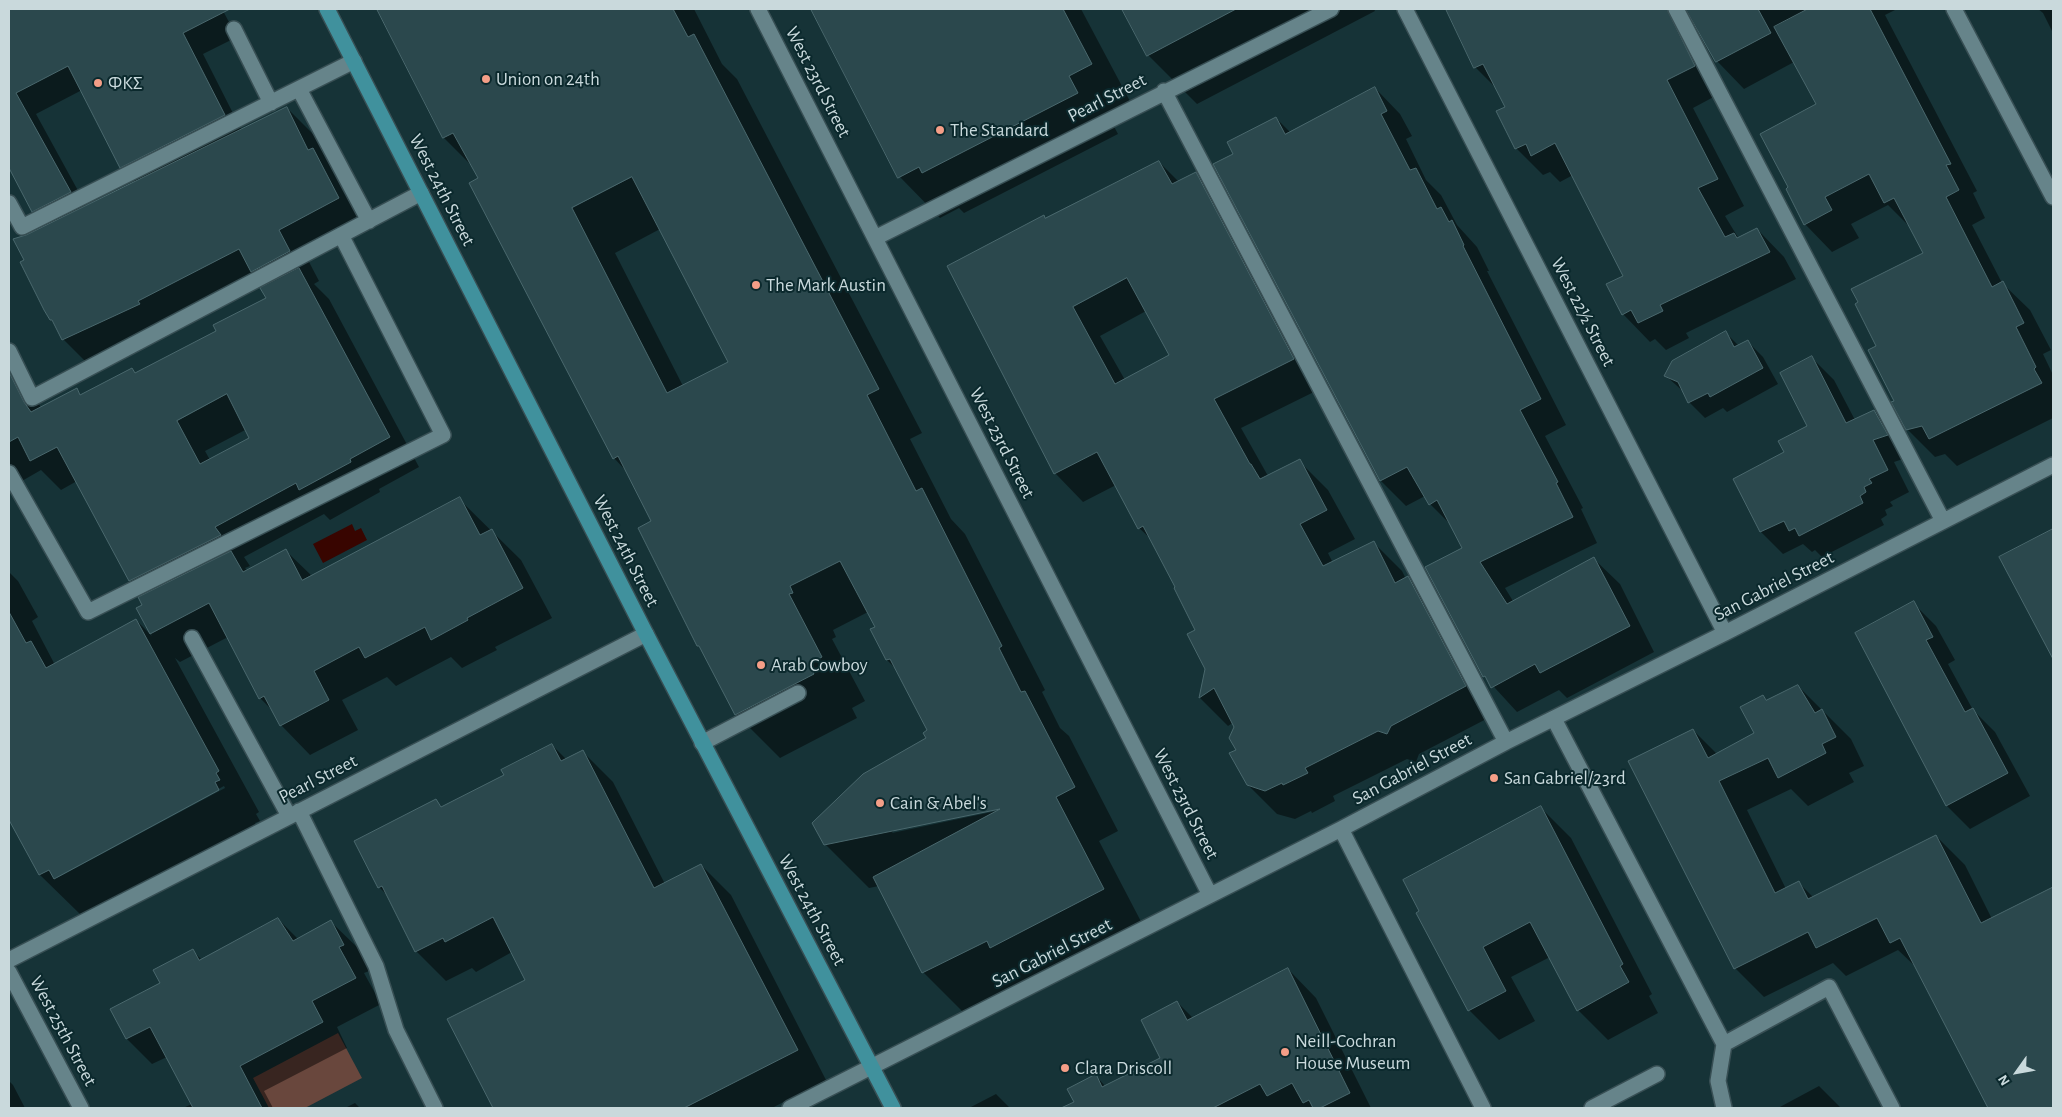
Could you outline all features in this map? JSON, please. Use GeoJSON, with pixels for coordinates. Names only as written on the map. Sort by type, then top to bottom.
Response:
{"type":"FeatureCollection","features":[{"type":"Feature","properties":{"kind":"main road","name":"West 24th Street"},"geometry":{"type":"LineString","coordinates":[[327,9],[702,743],[893,1108]]}},
{"type":"Feature","properties":{"kind":"street","name":"West 23rd Street"},"geometry":{"type":"LineString","coordinates":[[758,9],[1210,895]]}},
{"type":"Feature","properties":{"kind":"street","name":"Pearl Street"},"geometry":{"type":"LineString","coordinates":[[875,238],[1164,91],[1331,9]]}},
{"type":"Feature","properties":{"kind":"street","name":"West 22½ Street"},"geometry":{"type":"LineString","coordinates":[[1405,9],[1725,633]]}},
{"type":"Feature","properties":{"kind":"street"},"geometry":{"type":"LineString","coordinates":[[1676,9],[1943,521]]}},
{"type":"Feature","properties":{"kind":"street"},"geometry":{"type":"LineString","coordinates":[[1954,9],[2053,197]]}},
{"type":"Feature","properties":{"kind":"street"},"geometry":{"type":"LineString","coordinates":[[234,28],[271,103]]}},
{"type":"Feature","properties":{"kind":"street"},"geometry":{"type":"LineString","coordinates":[[9,203],[22,227],[354,61]]}},
{"type":"Feature","properties":{"kind":"street"},"geometry":{"type":"LineString","coordinates":[[299,89],[369,221]]}},
{"type":"Feature","properties":{"kind":"street"},"geometry":{"type":"LineString","coordinates":[[1164,91],[1506,742]]}},
{"type":"Feature","properties":{"kind":"street"},"geometry":{"type":"LineString","coordinates":[[9,351],[32,398],[422,193]]}},
{"type":"Feature","properties":{"kind":"street"},"geometry":{"type":"LineString","coordinates":[[9,473],[88,612],[443,435],[341,235]]}},
{"type":"Feature","properties":{"kind":"street","name":"San Gabriel Street"},"geometry":{"type":"LineString","coordinates":[[790,1108],[2053,465]]}},
{"type":"Feature","properties":{"kind":"street","name":"Pearl Street"},"geometry":{"type":"LineString","coordinates":[[9,960],[646,634]]}},
{"type":"Feature","properties":{"kind":"street"},"geometry":{"type":"LineString","coordinates":[[192,638],[294,814],[376,966],[396,1030],[435,1108]]}},
{"type":"Feature","properties":{"kind":"street"},"geometry":{"type":"LineString","coordinates":[[702,743],[798,693]]}},
{"type":"Feature","properties":{"kind":"street"},"geometry":{"type":"LineString","coordinates":[[1554,718],[1724,1044],[1718,1081],[1724,1108]]}},
{"type":"Feature","properties":{"kind":"street"},"geometry":{"type":"LineString","coordinates":[[1341,829],[1483,1108]]}},
{"type":"Feature","properties":{"kind":"street","name":"West 25th Street"},"geometry":{"type":"LineString","coordinates":[[9,972],[81,1108]]}},
{"type":"Feature","properties":{"kind":"street"},"geometry":{"type":"LineString","coordinates":[[1724,1044],[1829,988],[1892,1108]]}},
{"type":"Feature","properties":{"kind":"street"},"geometry":{"type":"LineString","coordinates":[[1592,1108],[1657,1074]]}},
{"type":"Feature","properties":{"kind":"shaded area"},"geometry":{"type":"Polygon","coordinates":[[[352,524],[355,531],[361,528],[367,540],[323,563],[313,544],[352,524]]]}},
{"type":"Feature","properties":{"kind":"shaded area"},"geometry":{"type":"Polygon","coordinates":[[[338,1033],[362,1078],[305,1108],[269,1108],[253,1078],[338,1033]]]}},
{"type":"Feature","properties":{"kind":"building"},"geometry":{"type":"Polygon","coordinates":[[[9,9],[230,9],[183,33],[225,115],[120,168],[68,66],[16,93],[71,192],[32,212],[9,168],[9,9]]]}},
{"type":"Feature","properties":{"kind":"building"},"geometry":{"type":"Polygon","coordinates":[[[377,9],[673,9],[688,37],[694,34],[879,389],[867,395],[916,491],[922,488],[1002,646],[999,648],[1021,692],[1025,691],[1075,787],[1056,797],[1104,889],[990,948],[987,941],[922,973],[873,877],[1000,809],[824,845],[812,823],[863,774],[926,738],[923,733],[927,730],[890,659],[886,660],[870,629],[875,627],[840,561],[790,586],[793,593],[789,594],[822,657],[809,664],[814,674],[735,715],[699,646],[697,646],[638,528],[651,521],[618,456],[613,459],[469,183],[478,178],[453,133],[443,138],[377,9]],[[632,177],[572,208],[667,393],[728,362],[632,177]]]}},
{"type":"Feature","properties":{"kind":"building","name":"The Standard"},"geometry":{"type":"Polygon","coordinates":[[[811,9],[1063,9],[1092,64],[1069,76],[1078,93],[922,173],[919,167],[898,178],[811,9]]]}},
{"type":"Feature","properties":{"kind":"building"},"geometry":{"type":"Polygon","coordinates":[[[1122,9],[1236,9],[1147,56],[1122,9]]]}},
{"type":"Feature","properties":{"kind":"building"},"geometry":{"type":"Polygon","coordinates":[[[1446,9],[1667,9],[1695,66],[1667,80],[1718,179],[1698,188],[1725,237],[1734,233],[1737,238],[1757,228],[1770,252],[1660,305],[1663,311],[1638,323],[1631,310],[1622,315],[1606,284],[1623,276],[1555,143],[1531,156],[1526,144],[1515,149],[1496,111],[1505,107],[1483,64],[1474,68],[1446,9]]]}},
{"type":"Feature","properties":{"kind":"building"},"geometry":{"type":"Polygon","coordinates":[[[1686,9],[1758,9],[1771,33],[1716,62],[1686,9]]]}},
{"type":"Feature","properties":{"kind":"building"},"geometry":{"type":"Polygon","coordinates":[[[1808,9],[1870,9],[1951,164],[1946,165],[1959,190],[1946,197],[1992,287],[2003,281],[2024,323],[2016,327],[2042,383],[1929,439],[1922,426],[1906,430],[1891,402],[1894,401],[1868,350],[1876,346],[1855,304],[1858,302],[1851,289],[1923,253],[1894,198],[1884,203],[1869,174],[1825,197],[1832,210],[1804,225],[1786,189],[1788,187],[1760,134],[1816,104],[1774,27],[1808,9]]]}},
{"type":"Feature","properties":{"kind":"building"},"geometry":{"type":"Polygon","coordinates":[[[1375,87],[1387,111],[1381,114],[1410,170],[1416,168],[1437,209],[1441,207],[1449,222],[1452,220],[1463,246],[1541,399],[1520,410],[1558,482],[1556,483],[1573,517],[1480,562],[1507,604],[1594,557],[1630,626],[1540,673],[1535,664],[1491,688],[1485,676],[1483,677],[1425,567],[1462,548],[1437,500],[1429,505],[1407,467],[1380,481],[1213,164],[1233,154],[1227,142],[1276,117],[1285,134],[1375,87]]]}},
{"type":"Feature","properties":{"kind":"building"},"geometry":{"type":"Polygon","coordinates":[[[287,107],[308,150],[313,148],[339,198],[279,230],[290,251],[251,272],[239,249],[138,301],[140,304],[62,340],[52,320],[50,320],[44,310],[20,262],[24,260],[13,239],[26,235],[287,107]]]}},
{"type":"Feature","properties":{"kind":"building"},"geometry":{"type":"Polygon","coordinates":[[[1159,161],[1172,184],[1196,172],[1294,359],[1214,399],[1260,479],[1300,459],[1327,510],[1300,524],[1323,566],[1374,541],[1395,583],[1408,576],[1466,686],[1391,726],[1387,734],[1378,731],[1305,768],[1308,773],[1283,785],[1282,783],[1265,791],[1247,785],[1229,753],[1236,750],[1229,738],[1234,727],[1214,688],[1199,698],[1205,669],[1187,634],[1195,630],[1143,526],[1138,529],[1097,452],[1054,474],[947,266],[1044,215],[1045,218],[1159,161]],[[1127,278],[1073,307],[1115,384],[1169,355],[1127,278]]]}},
{"type":"Feature","properties":{"kind":"building"},"geometry":{"type":"Polygon","coordinates":[[[299,268],[390,437],[350,459],[351,462],[299,490],[296,483],[215,527],[221,535],[129,581],[57,447],[30,461],[18,437],[9,442],[9,372],[31,412],[77,388],[80,395],[132,368],[135,373],[216,331],[213,325],[266,298],[260,288],[299,268]],[[227,394],[177,421],[200,464],[249,438],[227,394]]]}},
{"type":"Feature","properties":{"kind":"building"},"geometry":{"type":"Polygon","coordinates":[[[1726,331],[1734,347],[1748,340],[1763,368],[1710,397],[1708,393],[1688,403],[1678,382],[1664,376],[1672,361],[1726,331]]]}},
{"type":"Feature","properties":{"kind":"building"},"geometry":{"type":"Polygon","coordinates":[[[1812,356],[1846,423],[1874,410],[1888,435],[1873,440],[1888,470],[1869,479],[1872,483],[1864,487],[1866,492],[1860,496],[1863,503],[1799,536],[1795,528],[1789,531],[1784,521],[1760,532],[1733,479],[1784,452],[1778,441],[1807,426],[1780,373],[1812,356]]]}},
{"type":"Feature","properties":{"kind":"building"},"geometry":{"type":"Polygon","coordinates":[[[460,497],[480,535],[492,529],[523,588],[431,640],[425,627],[365,658],[359,647],[314,671],[329,700],[280,726],[264,696],[259,699],[209,603],[150,634],[136,608],[142,605],[138,597],[231,551],[243,572],[286,549],[302,580],[460,497]]]}},
{"type":"Feature","properties":{"kind":"building"},"geometry":{"type":"Polygon","coordinates":[[[2053,529],[2053,659],[1999,557],[2053,529]]]}},
{"type":"Feature","properties":{"kind":"building"},"geometry":{"type":"Polygon","coordinates":[[[1914,601],[1933,637],[1926,640],[1965,712],[1973,708],[2008,773],[1946,806],[1855,633],[1914,601]]]}},
{"type":"Feature","properties":{"kind":"building"},"geometry":{"type":"Polygon","coordinates":[[[9,612],[26,643],[31,641],[46,668],[136,619],[219,771],[216,773],[220,780],[215,782],[219,790],[54,879],[49,870],[39,875],[9,820],[9,612]]]}},
{"type":"Feature","properties":{"kind":"building"},"geometry":{"type":"Polygon","coordinates":[[[1798,685],[1815,713],[1822,709],[1836,737],[1822,744],[1826,753],[1778,778],[1768,758],[1719,781],[1775,893],[1799,881],[1808,899],[1936,835],[1981,923],[2053,887],[2053,1108],[1988,1108],[1900,938],[1890,943],[1877,918],[1816,948],[1808,932],[1734,969],[1628,761],[1693,729],[1708,758],[1754,733],[1740,707],[1763,695],[1766,700],[1798,685]]]}},
{"type":"Feature","properties":{"kind":"building"},"geometry":{"type":"Polygon","coordinates":[[[552,744],[561,761],[583,750],[654,888],[701,864],[798,1050],[684,1108],[493,1108],[447,1019],[525,980],[493,917],[445,942],[443,938],[415,952],[382,886],[378,888],[354,841],[436,799],[441,807],[504,775],[501,770],[552,744]]]}},
{"type":"Feature","properties":{"kind":"building"},"geometry":{"type":"Polygon","coordinates":[[[1541,806],[1623,964],[1620,966],[1629,982],[1577,1011],[1530,922],[1483,947],[1506,991],[1468,1011],[1416,913],[1419,911],[1403,880],[1541,806]]]}},
{"type":"Feature","properties":{"kind":"building"},"geometry":{"type":"Polygon","coordinates":[[[278,918],[293,941],[331,920],[344,945],[339,947],[356,978],[312,1001],[323,1022],[240,1066],[262,1108],[193,1108],[150,1027],[126,1039],[110,1009],[160,983],[153,970],[193,949],[199,960],[278,918]]]}},
{"type":"Feature","properties":{"kind":"building"},"geometry":{"type":"Polygon","coordinates":[[[1288,968],[1350,1093],[1320,1108],[1313,1108],[1309,1100],[1303,1103],[1292,1083],[1267,1096],[1260,1084],[1213,1108],[1061,1108],[1074,1102],[1067,1089],[1096,1074],[1102,1087],[1160,1058],[1141,1020],[1177,1001],[1187,1020],[1288,968]]]}},
{"type":"Feature","properties":{"kind":"place","name":"Union on 24th"},"geometry":{"type":"Point","coordinates":[486,79]}},
{"type":"Feature","properties":{"kind":"place","name":"ΦΚΣ"},"geometry":{"type":"Point","coordinates":[98,83]}},
{"type":"Feature","properties":{"kind":"place","name":"The Standard"},"geometry":{"type":"Point","coordinates":[940,130]}},
{"type":"Feature","properties":{"kind":"place","name":"The Mark Austin"},"geometry":{"type":"Point","coordinates":[756,285]}},
{"type":"Feature","properties":{"kind":"place","name":"Arab Cowboy"},"geometry":{"type":"Point","coordinates":[761,665]}},
{"type":"Feature","properties":{"kind":"place","name":"San Gabriel/23rd"},"geometry":{"type":"Point","coordinates":[1494,778]}},
{"type":"Feature","properties":{"kind":"place","name":"Cain & Abel's"},"geometry":{"type":"Point","coordinates":[880,803]}},
{"type":"Feature","properties":{"kind":"place","name":"Neill-Cochran House Museum"},"geometry":{"type":"Point","coordinates":[1285,1052]}},
{"type":"Feature","properties":{"kind":"place","name":"Clara Driscoll"},"geometry":{"type":"Point","coordinates":[1065,1068]}}]}
